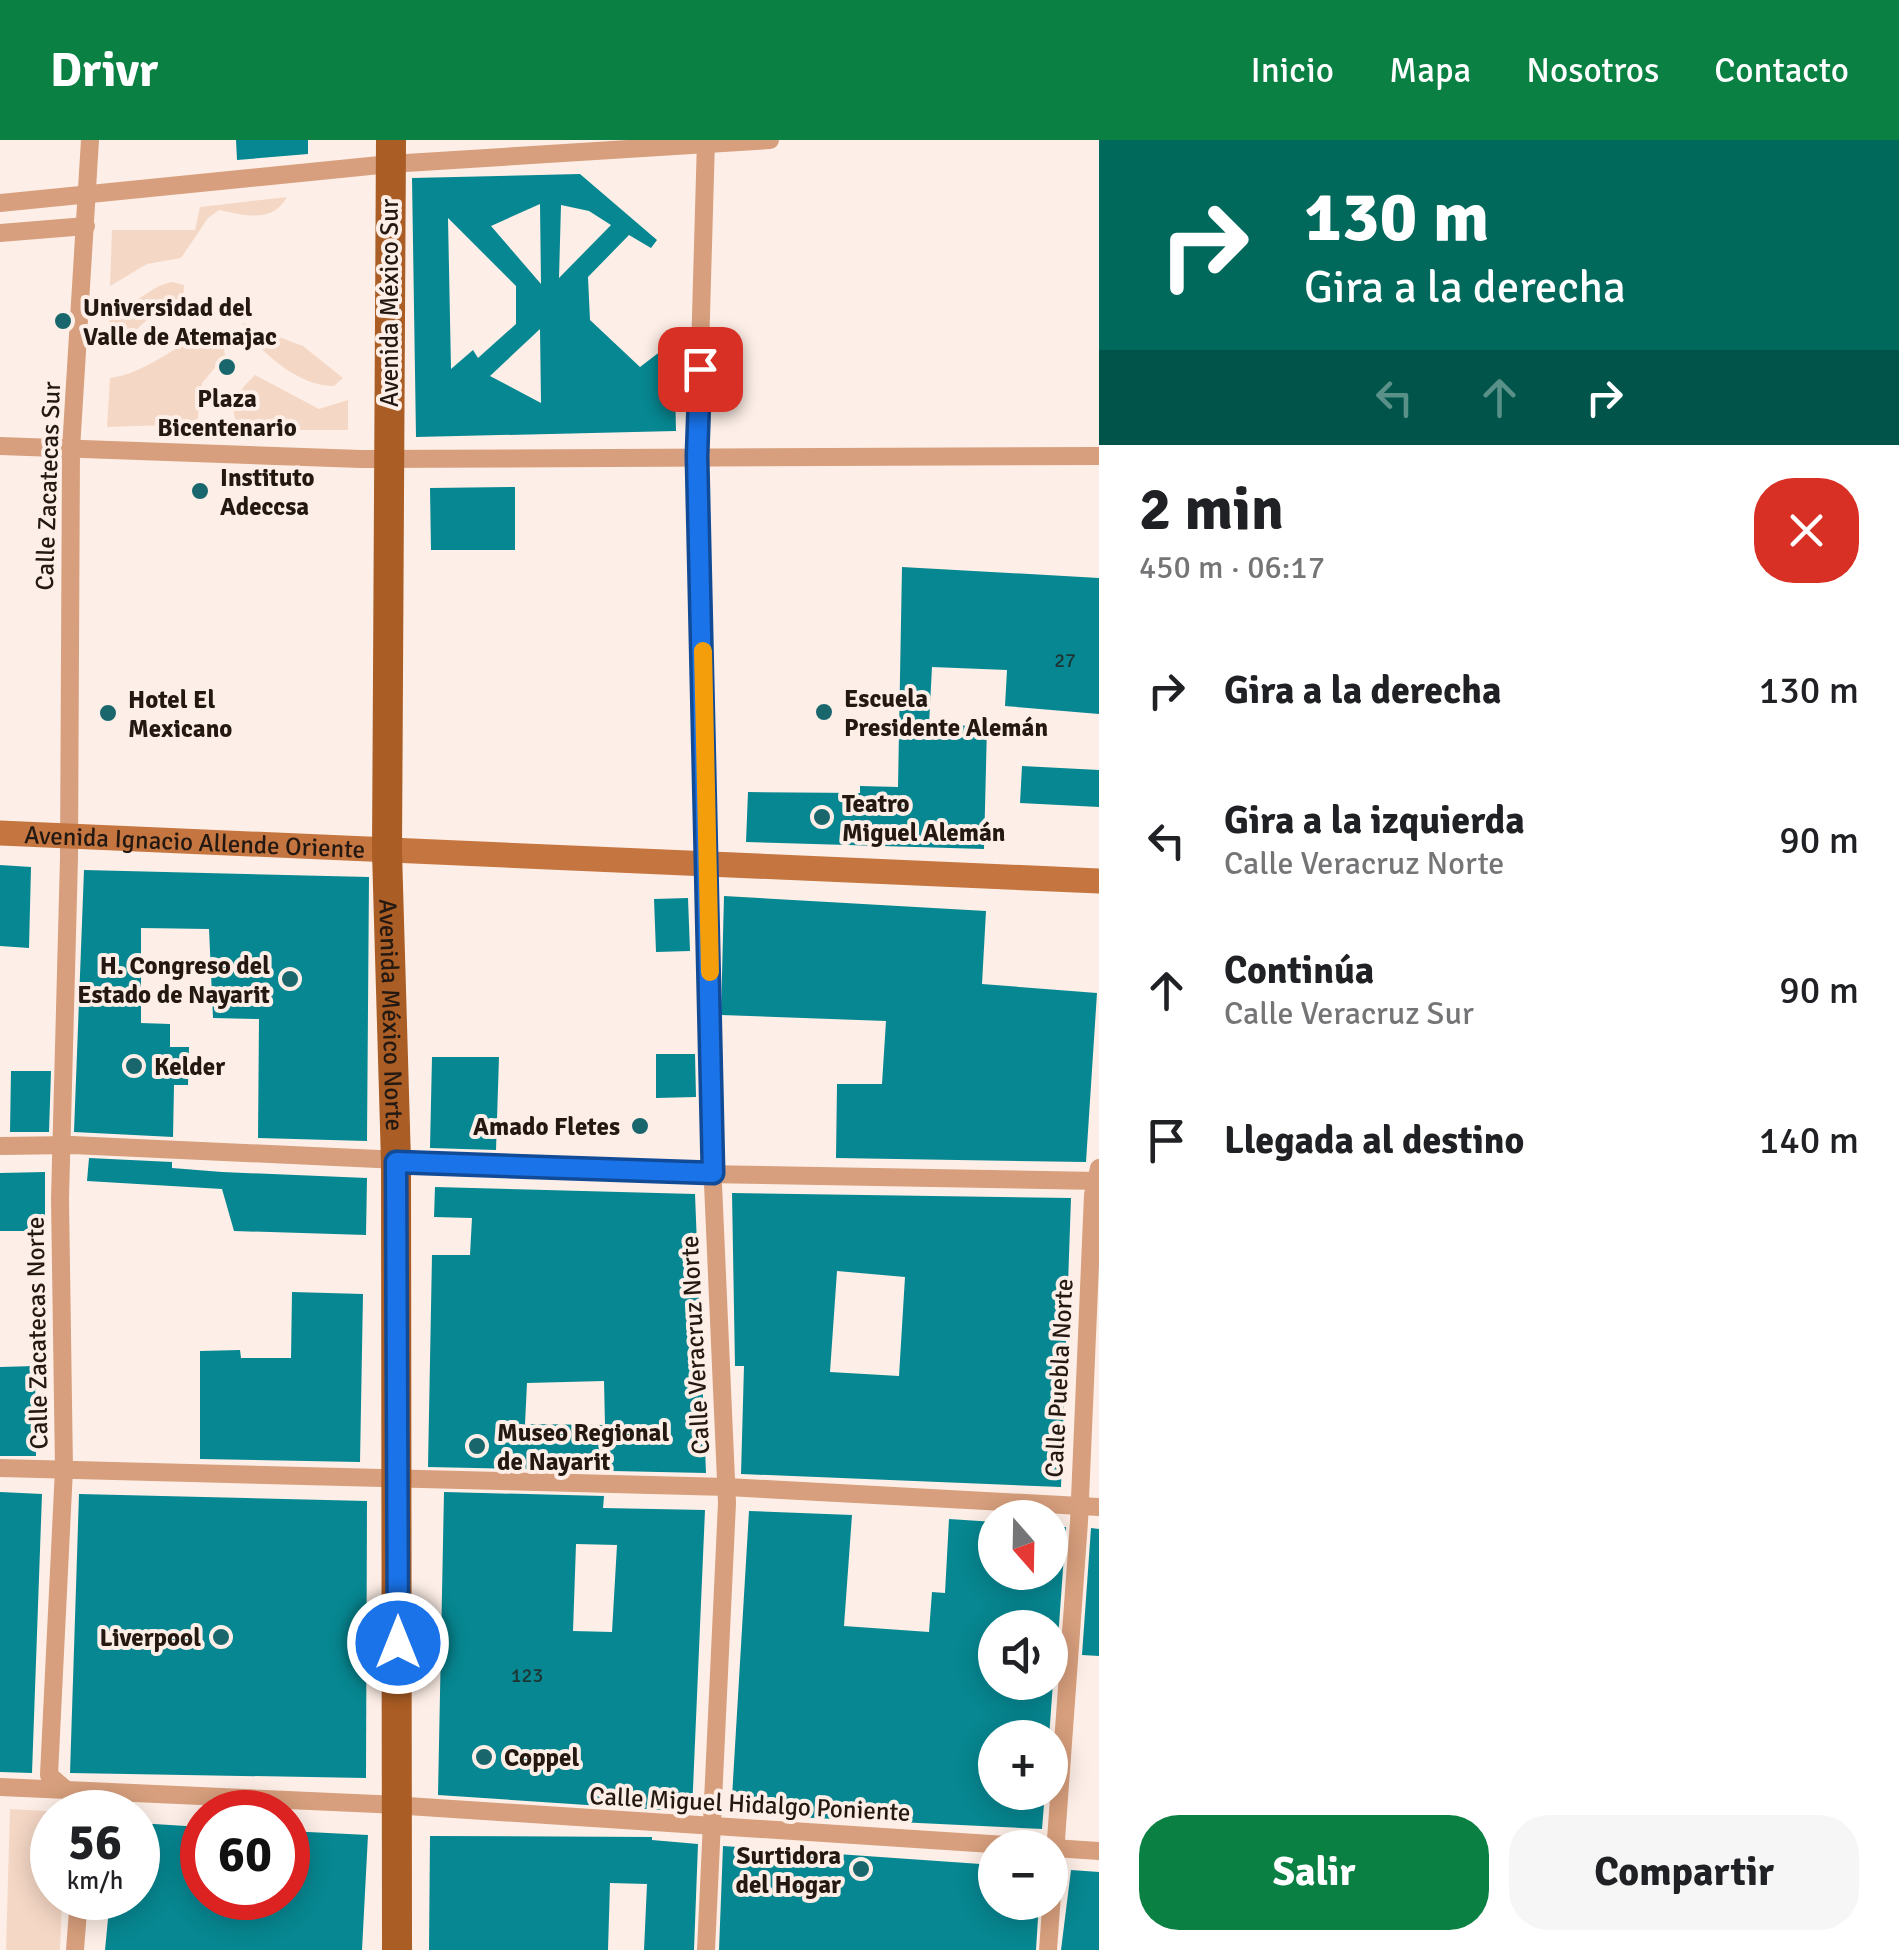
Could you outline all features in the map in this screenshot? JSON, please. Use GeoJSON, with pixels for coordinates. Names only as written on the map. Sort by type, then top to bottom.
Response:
{"type":"FeatureCollection","features":[{"type":"Feature","properties":{"kind":"main road","name":"Avenida México Sur"},"geometry":{"type":"LineString","coordinates":[[379,453],[390,152]]}},
{"type":"Feature","properties":{"kind":"main road","name":"Avenida México Norte"},"geometry":{"type":"LineString","coordinates":[[379,453],[396,1162],[397,1950]]}},
{"type":"Feature","properties":{"kind":"main road","name":"Avenida Ignacio Allende Oriente"},"geometry":{"type":"LineString","coordinates":[[0,832],[1099,881]]}},
{"type":"Feature","properties":{"kind":"street","name":"Calle Zacatecas Sur"},"geometry":{"type":"LineString","coordinates":[[68,835],[71,449],[90,140]]}},
{"type":"Feature","properties":{"kind":"street"},"geometry":{"type":"LineString","coordinates":[[0,203],[88,197],[390,152],[770,140]]}},
{"type":"Feature","properties":{"kind":"street","name":"Calle Veracruz Norte"},"geometry":{"type":"LineString","coordinates":[[706,142],[697,456],[713,1173],[727,1487],[706,1950]]}},
{"type":"Feature","properties":{"kind":"street"},"geometry":{"type":"LineString","coordinates":[[36,228],[88,197]]}},
{"type":"Feature","properties":{"kind":"street"},"geometry":{"type":"LineString","coordinates":[[0,233],[86,226]]}},
{"type":"Feature","properties":{"kind":"street"},"geometry":{"type":"LineString","coordinates":[[0,446],[697,456],[1099,456]]}},
{"type":"Feature","properties":{"kind":"street","name":"Calle Zacatecas Norte"},"geometry":{"type":"LineString","coordinates":[[61,1789],[49,1775],[64,1470],[61,1145],[68,835]]}},
{"type":"Feature","properties":{"kind":"street"},"geometry":{"type":"LineString","coordinates":[[0,1146],[61,1145],[713,1173],[1097,1177]]}},
{"type":"Feature","properties":{"kind":"street","name":"Calle Puebla Norte"},"geometry":{"type":"LineString","coordinates":[[1058,1830],[1097,1177]]}},
{"type":"Feature","properties":{"kind":"street"},"geometry":{"type":"LineString","coordinates":[[0,1468],[727,1487],[1099,1506]]}},
{"type":"Feature","properties":{"kind":"street","name":"Calle Miguel Hidalgo Poniente"},"geometry":{"type":"LineString","coordinates":[[0,1787],[398,1806],[978,1842]]}},
{"type":"Feature","properties":{"kind":"street","name":"Calle Miguel Hidalgo Poniente"},"geometry":{"type":"LineString","coordinates":[[1068,1847],[1099,1851]]}},
{"type":"Feature","properties":{"kind":"street"},"geometry":{"type":"LineString","coordinates":[[74,1950],[77,1920]]}},
{"type":"Feature","properties":{"kind":"street","name":"Calle Puebla Norte"},"geometry":{"type":"LineString","coordinates":[[1048,1950],[1051,1920]]}},
{"type":"Feature","properties":{"kind":"shaded area"},"geometry":{"type":"Polygon","coordinates":[[[287,197],[274,211],[257,216],[219,210],[208,218],[181,258],[147,264],[110,286],[112,230],[195,230],[200,207],[287,197]]]}},
{"type":"Feature","properties":{"kind":"shaded area"},"geometry":{"type":"Polygon","coordinates":[[[172,282],[184,285],[183,300],[161,308],[129,336],[110,346],[109,308],[126,305],[172,282]]]}},
{"type":"Feature","properties":{"kind":"shaded area"},"geometry":{"type":"Polygon","coordinates":[[[242,323],[303,346],[343,378],[334,386],[321,385],[294,374],[269,356],[242,323]]]}},
{"type":"Feature","properties":{"kind":"shaded area"},"geometry":{"type":"Polygon","coordinates":[[[216,329],[222,333],[225,356],[202,383],[197,424],[107,427],[110,378],[138,370],[216,329]]]}},
{"type":"Feature","properties":{"kind":"shaded area"},"geometry":{"type":"Polygon","coordinates":[[[255,375],[319,409],[348,400],[348,430],[240,430],[234,407],[255,375]]]}},
{"type":"Feature","properties":{"kind":"shaded area"},"geometry":{"type":"Polygon","coordinates":[[[10,1809],[30,1810],[30,1920],[61,1920],[60,1950],[6,1950],[10,1809]]]}},
{"type":"Feature","properties":{"kind":"building"},"geometry":{"type":"Polygon","coordinates":[[[236,140],[308,140],[308,154],[237,160],[236,140]]]}},
{"type":"Feature","properties":{"kind":"building"},"geometry":{"type":"Polygon","coordinates":[[[580,174],[657,240],[651,248],[629,235],[588,277],[590,320],[640,367],[674,341],[676,431],[416,437],[412,178],[580,174]],[[540,204],[491,226],[541,284],[540,204]],[[561,205],[559,278],[611,225],[589,211],[561,205]],[[448,218],[451,369],[473,350],[478,358],[516,324],[516,286],[448,218]],[[540,329],[490,376],[541,403],[540,329]]]}},
{"type":"Feature","properties":{"kind":"building"},"geometry":{"type":"Polygon","coordinates":[[[515,487],[515,550],[431,550],[430,488],[515,487]]]}},
{"type":"Feature","properties":{"kind":"building"},"geometry":{"type":"Polygon","coordinates":[[[902,567],[1099,578],[1099,714],[1005,706],[1007,670],[932,667],[929,725],[987,726],[984,849],[746,842],[748,792],[860,793],[860,786],[898,787],[902,567]]]}},
{"type":"Feature","properties":{"kind":"building"},"geometry":{"type":"Polygon","coordinates":[[[1022,766],[1099,770],[1099,807],[1020,803],[1022,766]]]}},
{"type":"Feature","properties":{"kind":"building"},"geometry":{"type":"Polygon","coordinates":[[[0,865],[31,867],[29,948],[0,946],[0,865]]]}},
{"type":"Feature","properties":{"kind":"building"},"geometry":{"type":"Polygon","coordinates":[[[84,870],[369,877],[367,1141],[258,1138],[259,1019],[213,1018],[209,929],[141,928],[141,1023],[170,1024],[170,1047],[189,1047],[188,1085],[174,1085],[173,1137],[74,1132],[84,870]]]}},
{"type":"Feature","properties":{"kind":"building"},"geometry":{"type":"Polygon","coordinates":[[[724,896],[986,911],[982,984],[1097,993],[1086,1162],[836,1158],[837,1084],[882,1084],[886,1021],[721,1015],[724,896]]]}},
{"type":"Feature","properties":{"kind":"building"},"geometry":{"type":"Polygon","coordinates":[[[688,898],[690,951],[656,952],[654,899],[688,898]]]}},
{"type":"Feature","properties":{"kind":"building"},"geometry":{"type":"Polygon","coordinates":[[[656,1054],[695,1054],[696,1097],[656,1098],[656,1054]]]}},
{"type":"Feature","properties":{"kind":"building"},"geometry":{"type":"Polygon","coordinates":[[[432,1057],[499,1057],[496,1150],[430,1148],[432,1057]]]}},
{"type":"Feature","properties":{"kind":"building"},"geometry":{"type":"Polygon","coordinates":[[[11,1071],[51,1071],[49,1132],[10,1132],[11,1071]]]}},
{"type":"Feature","properties":{"kind":"building"},"geometry":{"type":"Polygon","coordinates":[[[89,1158],[172,1162],[172,1168],[222,1172],[367,1178],[366,1235],[234,1231],[222,1189],[87,1181],[89,1158]]]}},
{"type":"Feature","properties":{"kind":"building"},"geometry":{"type":"Polygon","coordinates":[[[45,1172],[45,1231],[0,1231],[0,1173],[45,1172]]]}},
{"type":"Feature","properties":{"kind":"building"},"geometry":{"type":"Polygon","coordinates":[[[435,1187],[695,1194],[706,1473],[428,1467],[432,1255],[470,1255],[472,1218],[434,1217],[435,1187]],[[604,1381],[527,1383],[525,1424],[605,1425],[604,1381]]]}},
{"type":"Feature","properties":{"kind":"building"},"geometry":{"type":"Polygon","coordinates":[[[732,1193],[1071,1198],[1061,1487],[741,1474],[744,1366],[735,1366],[732,1193]],[[837,1271],[830,1372],[899,1376],[905,1277],[837,1271]]]}},
{"type":"Feature","properties":{"kind":"building"},"geometry":{"type":"Polygon","coordinates":[[[292,1292],[363,1294],[360,1462],[200,1459],[200,1351],[240,1350],[241,1358],[291,1358],[292,1292]]]}},
{"type":"Feature","properties":{"kind":"building"},"geometry":{"type":"Polygon","coordinates":[[[35,1366],[36,1456],[0,1456],[0,1367],[35,1366]]]}},
{"type":"Feature","properties":{"kind":"building"},"geometry":{"type":"Polygon","coordinates":[[[0,1492],[42,1494],[32,1773],[0,1772],[0,1492]]]}},
{"type":"Feature","properties":{"kind":"building"},"geometry":{"type":"Polygon","coordinates":[[[444,1492],[604,1496],[603,1508],[705,1510],[692,1812],[438,1795],[444,1492]],[[576,1544],[573,1631],[612,1632],[617,1545],[576,1544]]]}},
{"type":"Feature","properties":{"kind":"building","name":"Liverpool"},"geometry":{"type":"Polygon","coordinates":[[[79,1494],[367,1501],[366,1778],[70,1773],[79,1494]]]}},
{"type":"Feature","properties":{"kind":"building"},"geometry":{"type":"Polygon","coordinates":[[[749,1511],[852,1515],[844,1626],[929,1632],[932,1592],[945,1593],[949,1519],[978,1521],[978,1590],[1062,1590],[1060,1610],[978,1610],[978,1700],[1052,1700],[1050,1720],[978,1720],[978,1810],[1044,1810],[1042,1829],[731,1814],[749,1511]]]}},
{"type":"Feature","properties":{"kind":"building"},"geometry":{"type":"Polygon","coordinates":[[[1091,1528],[1099,1529],[1099,1656],[1082,1655],[1091,1528]]]}},
{"type":"Feature","properties":{"kind":"building"},"geometry":{"type":"Polygon","coordinates":[[[160,1824],[180,1826],[180,1920],[310,1920],[310,1832],[368,1835],[362,1950],[105,1950],[108,1920],[160,1920],[160,1824]]]}},
{"type":"Feature","properties":{"kind":"building"},"geometry":{"type":"Polygon","coordinates":[[[430,1836],[652,1837],[698,1844],[694,1950],[644,1950],[647,1884],[610,1883],[608,1950],[429,1950],[430,1836]]]}},
{"type":"Feature","properties":{"kind":"building"},"geometry":{"type":"Polygon","coordinates":[[[723,1846],[978,1864],[978,1920],[1038,1920],[1036,1950],[719,1950],[723,1846]]]}},
{"type":"Feature","properties":{"kind":"building"},"geometry":{"type":"Polygon","coordinates":[[[1071,1870],[1099,1872],[1099,1950],[1061,1950],[1065,1920],[1068,1920],[1071,1870]]]}},
{"type":"Feature","properties":{"kind":"slow traffic"},"geometry":{"type":"LineString","coordinates":[[703,651],[710,972]]}},
{"type":"Feature","properties":{"kind":"place","name":"Universidad del Valle de Atemajac"},"geometry":{"type":"Point","coordinates":[63,321]}},
{"type":"Feature","properties":{"kind":"place","name":"Plaza Bicentenario"},"geometry":{"type":"Point","coordinates":[227,367]}},
{"type":"Feature","properties":{"kind":"place","name":"Instituto Adeccsa"},"geometry":{"type":"Point","coordinates":[200,491]}},
{"type":"Feature","properties":{"kind":"place","name":"Escuela Presidente Alemán"},"geometry":{"type":"Point","coordinates":[824,712]}},
{"type":"Feature","properties":{"kind":"place","name":"Hotel El Mexicano"},"geometry":{"type":"Point","coordinates":[108,713]}},
{"type":"Feature","properties":{"kind":"place","name":"Teatro Miguel Alemán"},"geometry":{"type":"Point","coordinates":[822,817]}},
{"type":"Feature","properties":{"kind":"place","name":"H. Congreso del Estado de Nayarit"},"geometry":{"type":"Point","coordinates":[290,979]}},
{"type":"Feature","properties":{"kind":"place","name":"Kelder"},"geometry":{"type":"Point","coordinates":[134,1066]}},
{"type":"Feature","properties":{"kind":"place","name":"Amado Fletes"},"geometry":{"type":"Point","coordinates":[640,1126]}},
{"type":"Feature","properties":{"kind":"place","name":"Museo Regional de Nayarit"},"geometry":{"type":"Point","coordinates":[477,1446]}},
{"type":"Feature","properties":{"kind":"place","name":"Liverpool"},"geometry":{"type":"Point","coordinates":[221,1637]}},
{"type":"Feature","properties":{"kind":"place","name":"Coppel"},"geometry":{"type":"Point","coordinates":[484,1757]}},
{"type":"Feature","properties":{"kind":"place","name":"Surtidora del Hogar"},"geometry":{"type":"Point","coordinates":[861,1869]}},
{"type":"Feature","properties":{"kind":"route"},"geometry":{"type":"LineString","coordinates":[[398,1643],[396,1162],[713,1173],[697,456],[700,369]]}}]}
